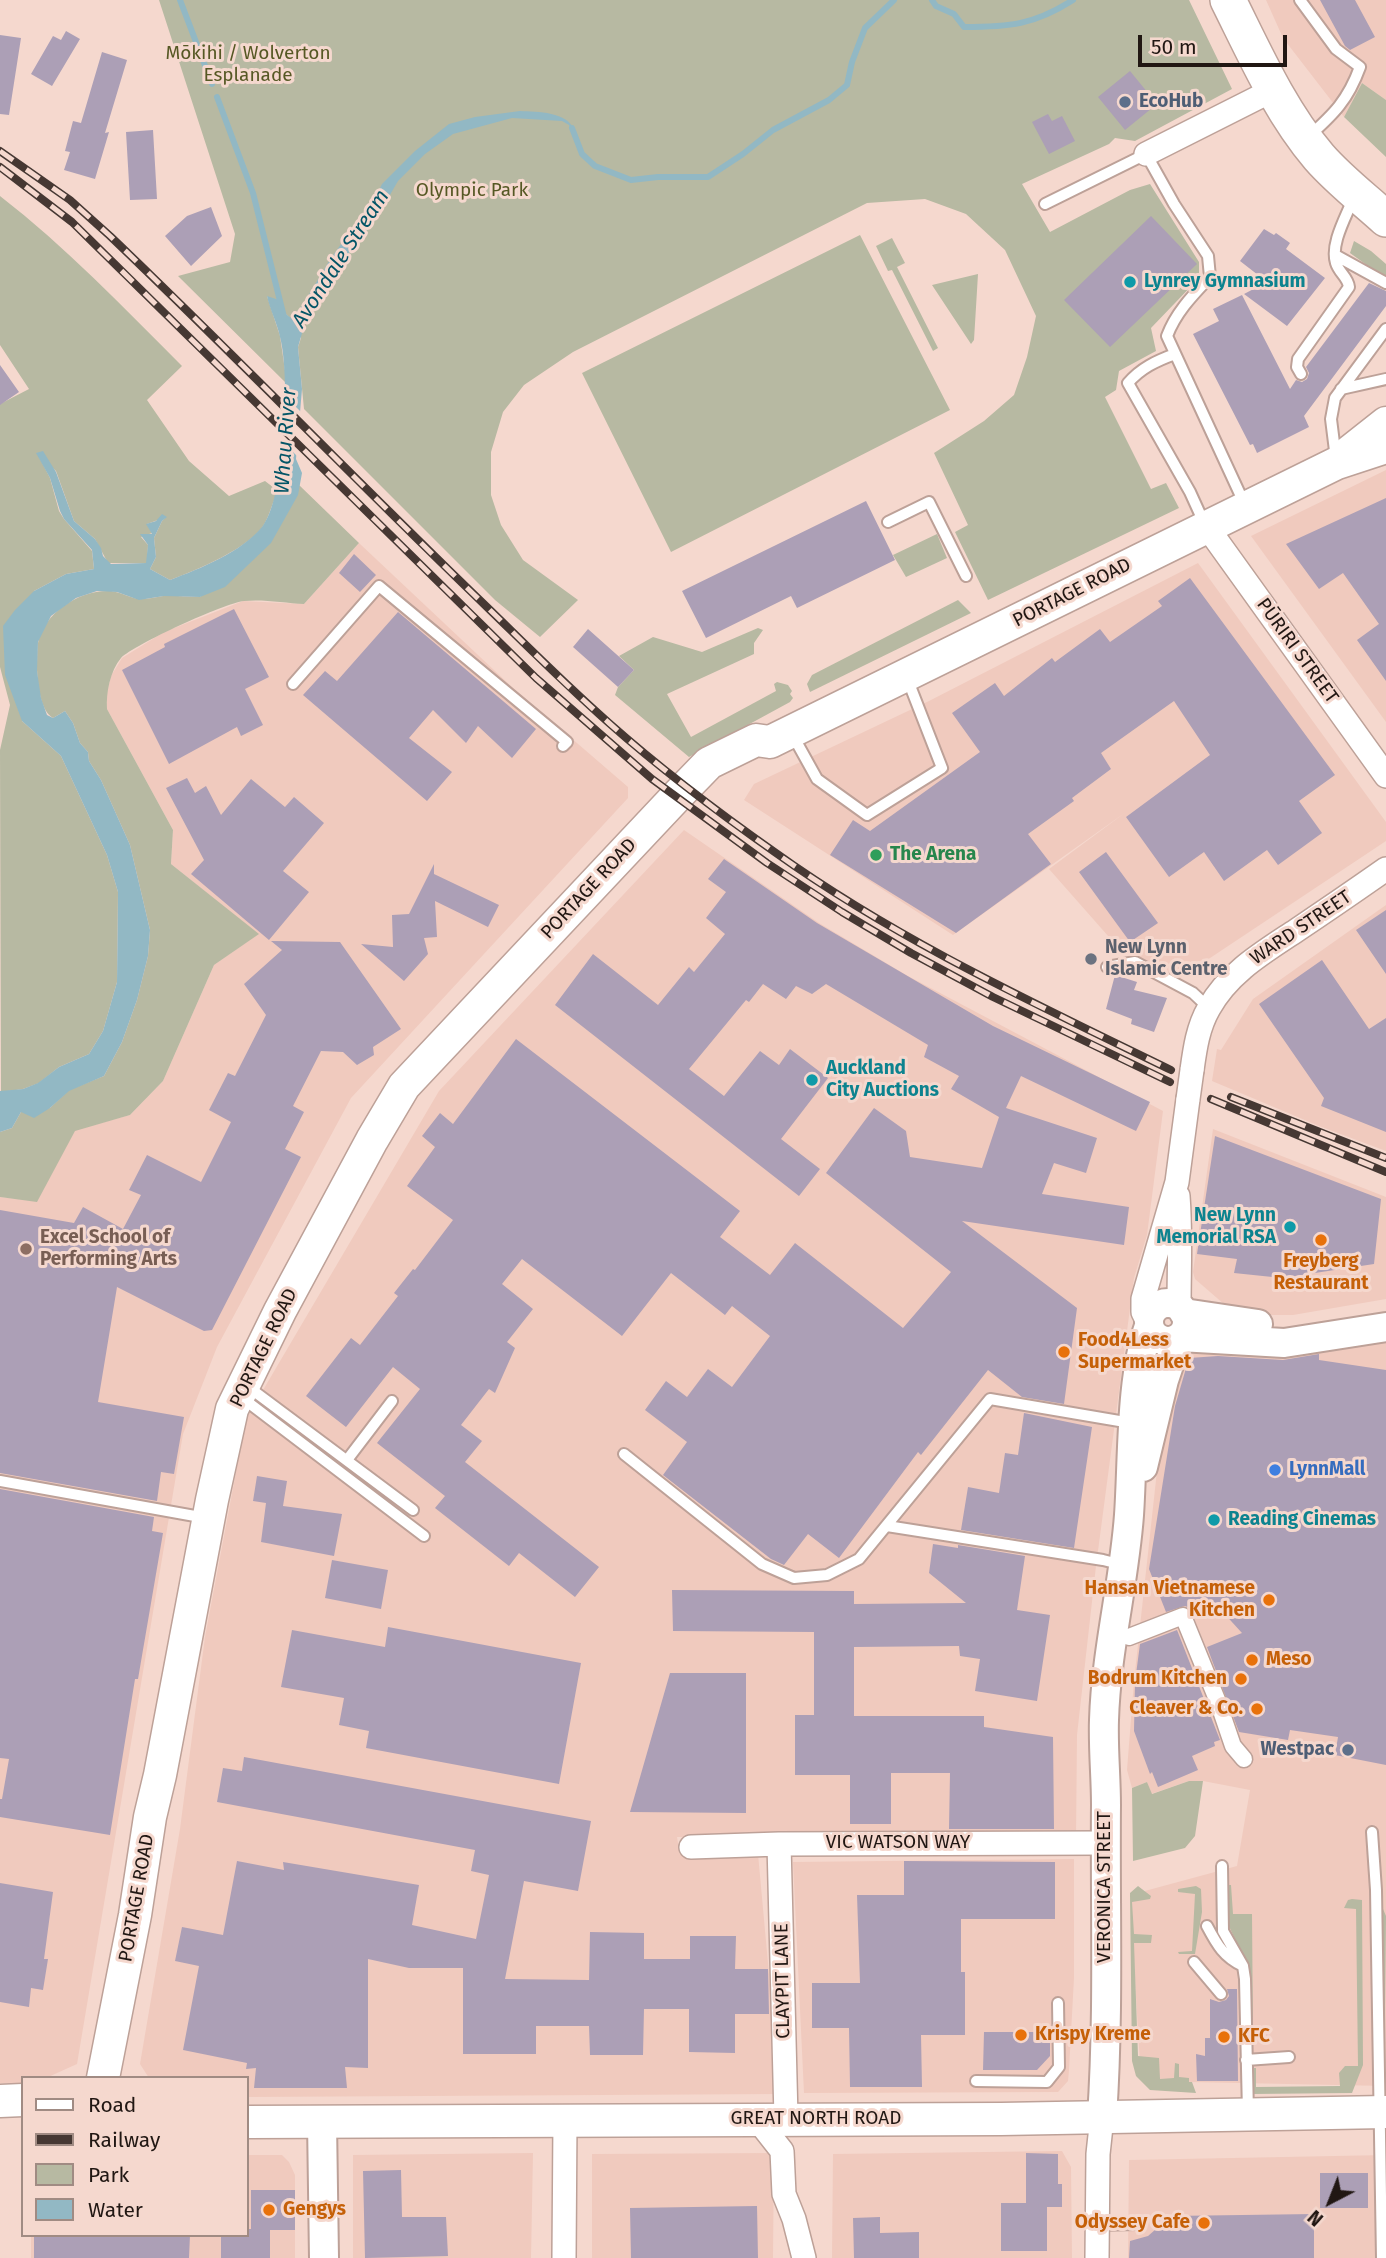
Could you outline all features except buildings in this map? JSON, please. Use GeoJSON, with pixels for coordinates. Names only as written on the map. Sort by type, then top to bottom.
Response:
{"type":"FeatureCollection","features":[{"type":"Feature","properties":{"kind":"main road"},"geometry":{"type":"LineString","coordinates":[[1228,0],[1273,90],[1305,140],[1329,167],[1386,219]]}},
{"type":"Feature","properties":{"kind":"main road","name":"PORTAGE ROAD"},"geometry":{"type":"LineString","coordinates":[[1336,463],[1386,423]]}},
{"type":"Feature","properties":{"kind":"main road","name":"PORTAGE ROAD"},"geometry":{"type":"LineString","coordinates":[[103,2076],[135,1915],[150,1817],[228,1424],[280,1311],[404,1086],[686,787],[723,776],[765,754],[780,737],[1336,463],[1386,447]]}},
{"type":"Feature","properties":{"kind":"main road"},"geometry":{"type":"LineString","coordinates":[[80,2076],[111,2037],[126,2076]]}},
{"type":"Feature","properties":{"kind":"main road"},"geometry":{"type":"LineString","coordinates":[[0,2101],[21,2100]]}},
{"type":"Feature","properties":{"kind":"main road","name":"GREAT NORTH ROAD"},"geometry":{"type":"LineString","coordinates":[[248,2122],[1102,2117],[1383,2112]]}},
{"type":"Feature","properties":{"kind":"main road"},"geometry":{"type":"LineString","coordinates":[[0,2120],[21,2122]]}},
{"type":"Feature","properties":{"kind":"street"},"geometry":{"type":"LineString","coordinates":[[1146,154],[1273,90]]}},
{"type":"Feature","properties":{"kind":"street","name":"PŪRIRI STREET"},"geometry":{"type":"LineString","coordinates":[[1207,527],[1386,776]]}},
{"type":"Feature","properties":{"kind":"street","name":"WARD STREET"},"geometry":{"type":"LineString","coordinates":[[1188,1099],[1198,1035],[1209,1008],[1220,991],[1242,968],[1386,869]]}},
{"type":"Feature","properties":{"kind":"street","name":"VERONICA STREET"},"geometry":{"type":"LineString","coordinates":[[1097,2258],[1098,2154],[1105,2059],[1104,1722],[1107,1673],[1129,1518],[1133,1423],[1142,1346],[1149,1325],[1143,1312],[1143,1299],[1177,1182],[1188,1099]]}},
{"type":"Feature","properties":{"kind":"street","name":"VERONICA STREET"},"geometry":{"type":"LineString","coordinates":[[1129,1518],[1180,1324],[1178,1261],[1181,1234],[1177,1182]]}},
{"type":"Feature","properties":{"kind":"street"},"geometry":{"type":"LineString","coordinates":[[1149,1325],[1149,1315],[1158,1305],[1167,1303],[1180,1324],[1279,1343],[1328,1338],[1386,1327]]}},
{"type":"Feature","properties":{"kind":"street"},"geometry":{"type":"LineString","coordinates":[[1180,1324],[1284,1325],[1386,1310]]}},
{"type":"Feature","properties":{"kind":"street"},"geometry":{"type":"LineString","coordinates":[[1129,1637],[1183,1616],[1233,1746],[1244,1759]]}},
{"type":"Feature","properties":{"kind":"street","name":"VIC WATSON WAY"},"geometry":{"type":"LineString","coordinates":[[691,1847],[779,1844],[1104,1843]]}},
{"type":"Feature","properties":{"kind":"street","name":"CLAYPIT LANE"},"geometry":{"type":"LineString","coordinates":[[771,2118],[779,1844]]}},
{"type":"Feature","properties":{"kind":"street"},"geometry":{"type":"LineString","coordinates":[[771,2118],[782,2151],[784,2194],[804,2258]]}},
{"type":"Feature","properties":{"kind":"street"},"geometry":{"type":"LineString","coordinates":[[322,2120],[324,2258]]}},
{"type":"Feature","properties":{"kind":"street"},"geometry":{"type":"LineString","coordinates":[[564,2258],[565,2120]]}},
{"type":"Feature","properties":{"kind":"lane"},"geometry":{"type":"LineString","coordinates":[[1300,0],[1336,48],[1360,67],[1354,83],[1336,112],[1305,140]]}},
{"type":"Feature","properties":{"kind":"lane"},"geometry":{"type":"LineString","coordinates":[[1045,204],[1146,154],[1174,204],[1209,256],[1210,277],[1186,303],[1172,322],[1167,335],[1246,508]]}},
{"type":"Feature","properties":{"kind":"lane"},"geometry":{"type":"LineString","coordinates":[[1301,374],[1297,367],[1298,359],[1348,290],[1348,280],[1338,268],[1335,255],[1336,244],[1356,192]]}},
{"type":"Feature","properties":{"kind":"lane"},"geometry":{"type":"LineString","coordinates":[[1335,255],[1386,283]]}},
{"type":"Feature","properties":{"kind":"lane"},"geometry":{"type":"LineString","coordinates":[[1336,463],[1331,419],[1338,394],[1386,330]]}},
{"type":"Feature","properties":{"kind":"lane"},"geometry":{"type":"LineString","coordinates":[[1175,354],[1153,362],[1128,383],[1207,527]]}},
{"type":"Feature","properties":{"kind":"lane"},"geometry":{"type":"LineString","coordinates":[[1324,390],[1338,394],[1386,379]]}},
{"type":"Feature","properties":{"kind":"lane"},"geometry":{"type":"LineString","coordinates":[[888,522],[929,502],[966,576]]}},
{"type":"Feature","properties":{"kind":"lane"},"geometry":{"type":"LineString","coordinates":[[293,684],[379,586],[567,742],[563,746]]}},
{"type":"Feature","properties":{"kind":"lane"},"geometry":{"type":"LineString","coordinates":[[780,737],[817,779],[867,815],[942,768],[905,676]]}},
{"type":"Feature","properties":{"kind":"lane"},"geometry":{"type":"LineString","coordinates":[[1107,967],[1135,962],[1193,993],[1209,1008]]}},
{"type":"Feature","properties":{"kind":"lane"},"geometry":{"type":"LineString","coordinates":[[242,1390],[347,1460],[413,1510]]}},
{"type":"Feature","properties":{"kind":"lane"},"geometry":{"type":"LineString","coordinates":[[242,1390],[424,1536]]}},
{"type":"Feature","properties":{"kind":"lane"},"geometry":{"type":"LineString","coordinates":[[624,1454],[762,1564],[794,1578],[827,1575],[859,1559],[990,1399],[1133,1423]]}},
{"type":"Feature","properties":{"kind":"lane"},"geometry":{"type":"LineString","coordinates":[[347,1460],[392,1401]]}},
{"type":"Feature","properties":{"kind":"lane"},"geometry":{"type":"LineString","coordinates":[[0,1480],[208,1518]]}},
{"type":"Feature","properties":{"kind":"lane"},"geometry":{"type":"LineString","coordinates":[[887,1526],[1123,1565]]}},
{"type":"Feature","properties":{"kind":"lane"},"geometry":{"type":"LineString","coordinates":[[1372,1832],[1383,2112],[1382,2258]]}},
{"type":"Feature","properties":{"kind":"lane"},"geometry":{"type":"LineString","coordinates":[[1222,1866],[1223,1931],[1243,1966],[1248,2115]]}},
{"type":"Feature","properties":{"kind":"lane"},"geometry":{"type":"LineString","coordinates":[[1207,1926],[1220,1951],[1243,1966]]}},
{"type":"Feature","properties":{"kind":"lane"},"geometry":{"type":"LineString","coordinates":[[1194,1962],[1222,1994]]}},
{"type":"Feature","properties":{"kind":"lane"},"geometry":{"type":"LineString","coordinates":[[976,2081],[1047,2082],[1059,2067],[1058,2003]]}},
{"type":"Feature","properties":{"kind":"lane"},"geometry":{"type":"LineString","coordinates":[[1246,2060],[1289,2057]]}},
{"type":"Feature","properties":{"kind":"lane"},"geometry":{"type":"LineString","coordinates":[[1097,2225],[1136,2224]]}},
{"type":"Feature","properties":{"kind":"shaded area"},"geometry":{"type":"Polygon","coordinates":[[[1266,0],[1386,0],[1386,100],[1362,83],[1344,117],[1283,38],[1266,0]]]}},
{"type":"Feature","properties":{"kind":"shaded area"},"geometry":{"type":"Polygon","coordinates":[[[1386,470],[1386,722],[1251,536],[1386,470]]]}},
{"type":"Feature","properties":{"kind":"shaded area"},"geometry":{"type":"Polygon","coordinates":[[[359,543],[512,687],[628,787],[628,798],[351,1098],[217,1347],[183,1434],[77,2064],[50,2076],[21,2076],[21,2085],[0,2083],[0,1197],[37,1201],[75,1130],[130,1115],[163,1081],[214,965],[258,934],[171,864],[173,830],[107,709],[106,697],[111,676],[122,658],[164,632],[243,601],[304,604],[359,543]]]}},
{"type":"Feature","properties":{"kind":"shaded area"},"geometry":{"type":"Polygon","coordinates":[[[1198,563],[1386,822],[1386,841],[1177,980],[1116,945],[1049,869],[1126,812],[953,935],[744,800],[754,784],[929,701],[1198,563]]]}},
{"type":"Feature","properties":{"kind":"shaded area"},"geometry":{"type":"Polygon","coordinates":[[[684,830],[819,923],[908,976],[1163,1111],[1147,1235],[1134,1278],[1096,1566],[1077,1735],[1076,1838],[677,1837],[680,1855],[758,1854],[780,2094],[248,2097],[248,2076],[148,2076],[140,2064],[180,1829],[205,1637],[246,1419],[439,1091],[684,830]]]}},
{"type":"Feature","properties":{"kind":"shaded area"},"geometry":{"type":"Polygon","coordinates":[[[1386,905],[1386,1151],[1212,1081],[1217,1049],[1221,1050],[1253,999],[1386,905]]]}},
{"type":"Feature","properties":{"kind":"shaded area","name":"New Lynn Memorial RSA"},"geometry":{"type":"Polygon","coordinates":[[[1213,1129],[1386,1197],[1386,1299],[1293,1315],[1259,1315],[1232,1311],[1195,1279],[1193,1272],[1213,1129]]]}},
{"type":"Feature","properties":{"kind":"shaded area"},"geometry":{"type":"Polygon","coordinates":[[[1386,1336],[1386,2086],[1141,2081],[1130,1895],[1237,1866],[1250,1790],[1189,1781],[1151,1794],[1147,1782],[1132,1788],[1127,1770],[1163,1416],[1180,1362],[1191,1353],[1386,1336]]]}},
{"type":"Feature","properties":{"kind":"shaded area"},"geometry":{"type":"Polygon","coordinates":[[[1074,1859],[1074,1978],[1069,2070],[1068,2081],[1058,2092],[804,2093],[793,1862],[1074,1859]]]}},
{"type":"Feature","properties":{"kind":"shaded area"},"geometry":{"type":"Polygon","coordinates":[[[1062,2151],[1071,2167],[1072,2258],[832,2258],[833,2154],[1062,2151]]]}},
{"type":"Feature","properties":{"kind":"shaded area"},"geometry":{"type":"Polygon","coordinates":[[[533,2153],[531,2258],[353,2258],[353,2155],[533,2153]]]}},
{"type":"Feature","properties":{"kind":"shaded area"},"geometry":{"type":"Polygon","coordinates":[[[774,2153],[773,2258],[592,2258],[592,2154],[774,2153]]]}},
{"type":"Feature","properties":{"kind":"shaded area"},"geometry":{"type":"Polygon","coordinates":[[[248,2155],[282,2155],[295,2175],[295,2258],[31,2258],[31,2237],[248,2237],[248,2155]]]}},
{"type":"Feature","properties":{"kind":"shaded area"},"geometry":{"type":"Polygon","coordinates":[[[1386,2155],[1386,2258],[1128,2258],[1129,2160],[1386,2155]]]}},
{"type":"Feature","properties":{"kind":"green space","name":"Olympic Park"},"geometry":{"type":"Polygon","coordinates":[[[159,0],[1189,0],[1232,89],[1135,141],[1115,138],[1109,144],[1022,184],[1050,232],[1130,190],[1150,184],[1199,262],[1199,278],[1151,328],[1156,351],[1119,371],[1116,390],[1105,397],[1151,489],[1166,483],[1179,508],[988,600],[955,532],[968,525],[934,453],[984,421],[1014,395],[1027,357],[1036,316],[1005,250],[966,214],[925,199],[867,203],[573,352],[524,385],[503,412],[491,452],[491,495],[501,525],[523,560],[578,600],[540,637],[495,600],[304,409],[298,347],[301,338],[295,314],[291,319],[267,296],[280,336],[287,384],[178,276],[230,262],[235,234],[159,0]]]}},
{"type":"Feature","properties":{"kind":"green space"},"geometry":{"type":"Polygon","coordinates":[[[1362,83],[1386,100],[1386,157],[1344,117],[1362,83]]]}},
{"type":"Feature","properties":{"kind":"green space"},"geometry":{"type":"Polygon","coordinates":[[[0,196],[71,257],[182,366],[147,400],[189,461],[229,496],[265,481],[278,491],[265,523],[248,541],[222,557],[170,580],[150,569],[156,557],[154,538],[166,517],[147,524],[152,533],[141,537],[148,545],[147,563],[108,563],[95,539],[74,521],[56,471],[37,453],[50,478],[59,511],[92,551],[94,569],[66,574],[34,591],[22,721],[61,756],[107,855],[118,892],[117,982],[103,1031],[89,1054],[59,1067],[39,1083],[23,1089],[1,1092],[0,750],[10,705],[0,667],[0,404],[29,389],[0,345],[0,196]]]}},
{"type":"Feature","properties":{"kind":"green space"},"geometry":{"type":"Polygon","coordinates":[[[860,235],[950,410],[671,552],[582,373],[860,235]]]}},
{"type":"Feature","properties":{"kind":"green space"},"geometry":{"type":"Polygon","coordinates":[[[892,238],[905,263],[897,267],[938,348],[933,351],[892,270],[888,271],[876,246],[892,238]]]}},
{"type":"Feature","properties":{"kind":"green space"},"geometry":{"type":"Polygon","coordinates":[[[1354,241],[1386,264],[1386,279],[1350,253],[1354,241]]]}},
{"type":"Feature","properties":{"kind":"green space"},"geometry":{"type":"Polygon","coordinates":[[[978,274],[974,340],[971,344],[932,285],[978,274]]]}},
{"type":"Feature","properties":{"kind":"green space"},"geometry":{"type":"Polygon","coordinates":[[[299,485],[359,543],[304,604],[244,601],[181,625],[143,643],[121,658],[111,676],[107,696],[107,709],[173,830],[171,864],[259,934],[214,965],[163,1081],[130,1115],[75,1131],[37,1202],[0,1197],[0,1132],[12,1128],[21,1112],[50,1108],[69,1090],[104,1076],[122,1042],[137,1000],[148,956],[150,930],[130,845],[101,780],[89,761],[88,752],[80,743],[73,723],[65,711],[53,718],[42,703],[37,670],[38,643],[42,632],[56,612],[76,598],[99,591],[111,591],[141,599],[200,597],[273,529],[295,499],[299,485]]]}},
{"type":"Feature","properties":{"kind":"green space"},"geometry":{"type":"Polygon","coordinates":[[[937,534],[947,558],[906,577],[893,555],[937,534]]]}},
{"type":"Feature","properties":{"kind":"green space"},"geometry":{"type":"Polygon","coordinates":[[[958,600],[971,613],[810,692],[807,684],[812,675],[958,600]]]}},
{"type":"Feature","properties":{"kind":"green space"},"geometry":{"type":"Polygon","coordinates":[[[758,628],[763,630],[754,643],[754,654],[667,694],[691,737],[776,691],[774,684],[777,682],[788,685],[793,698],[689,757],[615,695],[618,687],[634,670],[619,656],[653,637],[702,652],[758,628]]]}},
{"type":"Feature","properties":{"kind":"green space"},"geometry":{"type":"Polygon","coordinates":[[[1189,1781],[1203,1781],[1195,1836],[1185,1848],[1133,1861],[1132,1788],[1147,1782],[1152,1794],[1189,1781]]]}},
{"type":"Feature","properties":{"kind":"green space"},"geometry":{"type":"Polygon","coordinates":[[[1228,1885],[1231,1885],[1233,1914],[1252,1914],[1253,2037],[1251,1974],[1228,1924],[1228,1885]]]}},
{"type":"Feature","properties":{"kind":"green space"},"geometry":{"type":"Polygon","coordinates":[[[1138,1886],[1151,1896],[1150,1899],[1132,1902],[1134,1934],[1152,1935],[1151,1943],[1134,1943],[1138,2056],[1159,2058],[1160,2079],[1174,2078],[1175,2063],[1179,2064],[1179,2077],[1189,2078],[1196,2093],[1150,2090],[1136,2076],[1132,2061],[1130,1893],[1138,1886]]]}},
{"type":"Feature","properties":{"kind":"green space"},"geometry":{"type":"Polygon","coordinates":[[[1196,1886],[1201,1889],[1202,1912],[1195,1954],[1179,1954],[1178,1952],[1192,1951],[1195,1894],[1178,1892],[1178,1889],[1196,1886]]]}},
{"type":"Feature","properties":{"kind":"green space"},"geometry":{"type":"Polygon","coordinates":[[[1348,1900],[1362,1900],[1363,2065],[1352,2093],[1252,2094],[1251,2068],[1256,2068],[1256,2087],[1340,2086],[1339,2073],[1345,2066],[1358,2066],[1356,1909],[1344,1908],[1348,1900]]]}},
{"type":"Feature","properties":{"kind":"green space"},"geometry":{"type":"Polygon","coordinates":[[[1383,1909],[1386,1916],[1384,2092],[1380,1916],[1383,1909]]]}},
{"type":"Feature","properties":{"kind":"water"},"geometry":{"type":"Polygon","coordinates":[[[520,111],[559,116],[571,124],[575,131],[573,134],[569,125],[562,121],[512,118],[453,134],[425,154],[398,181],[376,219],[340,264],[305,323],[298,347],[302,389],[296,459],[302,473],[298,495],[271,543],[225,587],[200,597],[164,596],[139,600],[117,592],[97,591],[76,598],[51,616],[38,642],[37,671],[41,698],[47,715],[53,718],[65,711],[73,723],[80,743],[88,752],[89,761],[101,780],[130,845],[150,930],[148,956],[137,1000],[122,1042],[104,1076],[69,1091],[34,1118],[21,1112],[12,1128],[0,1132],[0,1091],[23,1089],[38,1083],[59,1067],[89,1054],[103,1031],[117,982],[118,892],[107,855],[61,756],[22,721],[5,675],[3,626],[15,610],[34,591],[66,574],[94,569],[92,550],[64,519],[50,478],[36,453],[43,451],[56,472],[74,521],[95,539],[103,556],[111,564],[146,563],[148,545],[140,534],[152,534],[146,524],[156,521],[162,514],[167,517],[162,521],[154,538],[156,557],[150,569],[170,580],[219,559],[243,545],[262,527],[270,512],[284,435],[283,355],[279,332],[267,296],[279,300],[282,311],[291,318],[302,306],[382,184],[415,151],[449,124],[475,117],[520,111]]]}},
{"type":"Feature","properties":{"kind":"pier"},"geometry":{"type":"Polygon","coordinates":[[[282,393],[303,414],[300,459],[279,438],[282,393]]]}},
{"type":"Feature","properties":{"kind":"waterway","name":"Whau River"},"geometry":{"type":"LineString","coordinates":[[180,0],[212,84]]}},
{"type":"Feature","properties":{"kind":"waterway","name":"Avondale Stream"},"geometry":{"type":"LineString","coordinates":[[572,128],[582,154],[595,166],[631,180],[708,177],[773,130],[829,100],[847,85],[852,62],[865,28],[894,0]]}},
{"type":"Feature","properties":{"kind":"waterway","name":"Avondale Stream"},"geometry":{"type":"LineString","coordinates":[[932,0],[936,6],[954,14],[964,27],[1021,23],[1046,15],[1073,0]]}},
{"type":"Feature","properties":{"kind":"waterway","name":"Whau River"},"geometry":{"type":"LineString","coordinates":[[217,97],[253,193],[284,317]]}},
{"type":"Feature","properties":{"kind":"railway"},"geometry":{"type":"LineString","coordinates":[[0,151],[70,200],[110,236],[549,667],[609,723],[712,807],[823,885],[919,943],[1171,1070]]}},
{"type":"Feature","properties":{"kind":"railway"},"geometry":{"type":"LineString","coordinates":[[0,167],[72,222],[536,678],[652,779],[767,863],[911,953],[993,997],[1170,1082]]}},
{"type":"Feature","properties":{"kind":"railway"},"geometry":{"type":"LineString","coordinates":[[1231,1097],[1386,1158]]}},
{"type":"Feature","properties":{"kind":"railway"},"geometry":{"type":"LineString","coordinates":[[1211,1099],[1386,1172]]}},
{"type":"Feature","properties":{"kind":"place","name":"EcoHub"},"geometry":{"type":"Point","coordinates":[1125,102]}},
{"type":"Feature","properties":{"kind":"place","name":"Lynrey Gymnasium"},"geometry":{"type":"Point","coordinates":[1130,282]}},
{"type":"Feature","properties":{"kind":"place","name":"The Arena"},"geometry":{"type":"Point","coordinates":[876,855]}},
{"type":"Feature","properties":{"kind":"place","name":"New Lynn Islamic Centre"},"geometry":{"type":"Point","coordinates":[1091,959]}},
{"type":"Feature","properties":{"kind":"place","name":"Auckland City Auctions"},"geometry":{"type":"Point","coordinates":[812,1080]}},
{"type":"Feature","properties":{"kind":"place","name":"New Lynn Memorial RSA"},"geometry":{"type":"Point","coordinates":[1290,1227]}},
{"type":"Feature","properties":{"kind":"place","name":"Freyberg Restaurant"},"geometry":{"type":"Point","coordinates":[1321,1240]}},
{"type":"Feature","properties":{"kind":"place","name":"Excel School of Performing Arts"},"geometry":{"type":"Point","coordinates":[26,1249]}},
{"type":"Feature","properties":{"kind":"place","name":"Food4Less Supermarket"},"geometry":{"type":"Point","coordinates":[1064,1352]}},
{"type":"Feature","properties":{"kind":"place","name":"LynnMall"},"geometry":{"type":"Point","coordinates":[1275,1470]}},
{"type":"Feature","properties":{"kind":"place","name":"Reading Cinemas"},"geometry":{"type":"Point","coordinates":[1214,1520]}},
{"type":"Feature","properties":{"kind":"place","name":"Hansan Vietnamese Kitchen"},"geometry":{"type":"Point","coordinates":[1269,1600]}},
{"type":"Feature","properties":{"kind":"place","name":"Meso"},"geometry":{"type":"Point","coordinates":[1252,1660]}},
{"type":"Feature","properties":{"kind":"place","name":"Bodrum Kitchen"},"geometry":{"type":"Point","coordinates":[1241,1679]}},
{"type":"Feature","properties":{"kind":"place","name":"Cleaver & Co."},"geometry":{"type":"Point","coordinates":[1257,1709]}},
{"type":"Feature","properties":{"kind":"place","name":"Westpac"},"geometry":{"type":"Point","coordinates":[1348,1750]}},
{"type":"Feature","properties":{"kind":"place","name":"Krispy Kreme"},"geometry":{"type":"Point","coordinates":[1021,2035]}},
{"type":"Feature","properties":{"kind":"place","name":"KFC"},"geometry":{"type":"Point","coordinates":[1224,2037]}},
{"type":"Feature","properties":{"kind":"place","name":"Gengys"},"geometry":{"type":"Point","coordinates":[269,2210]}},
{"type":"Feature","properties":{"kind":"place","name":"Odyssey Cafe"},"geometry":{"type":"Point","coordinates":[1204,2223]}},
{"type":"Feature","properties":{"kind":"park label","name":"Mōkihi / Wolverton Esplanade"},"geometry":{"type":"Point","coordinates":[248,65]}}]}
